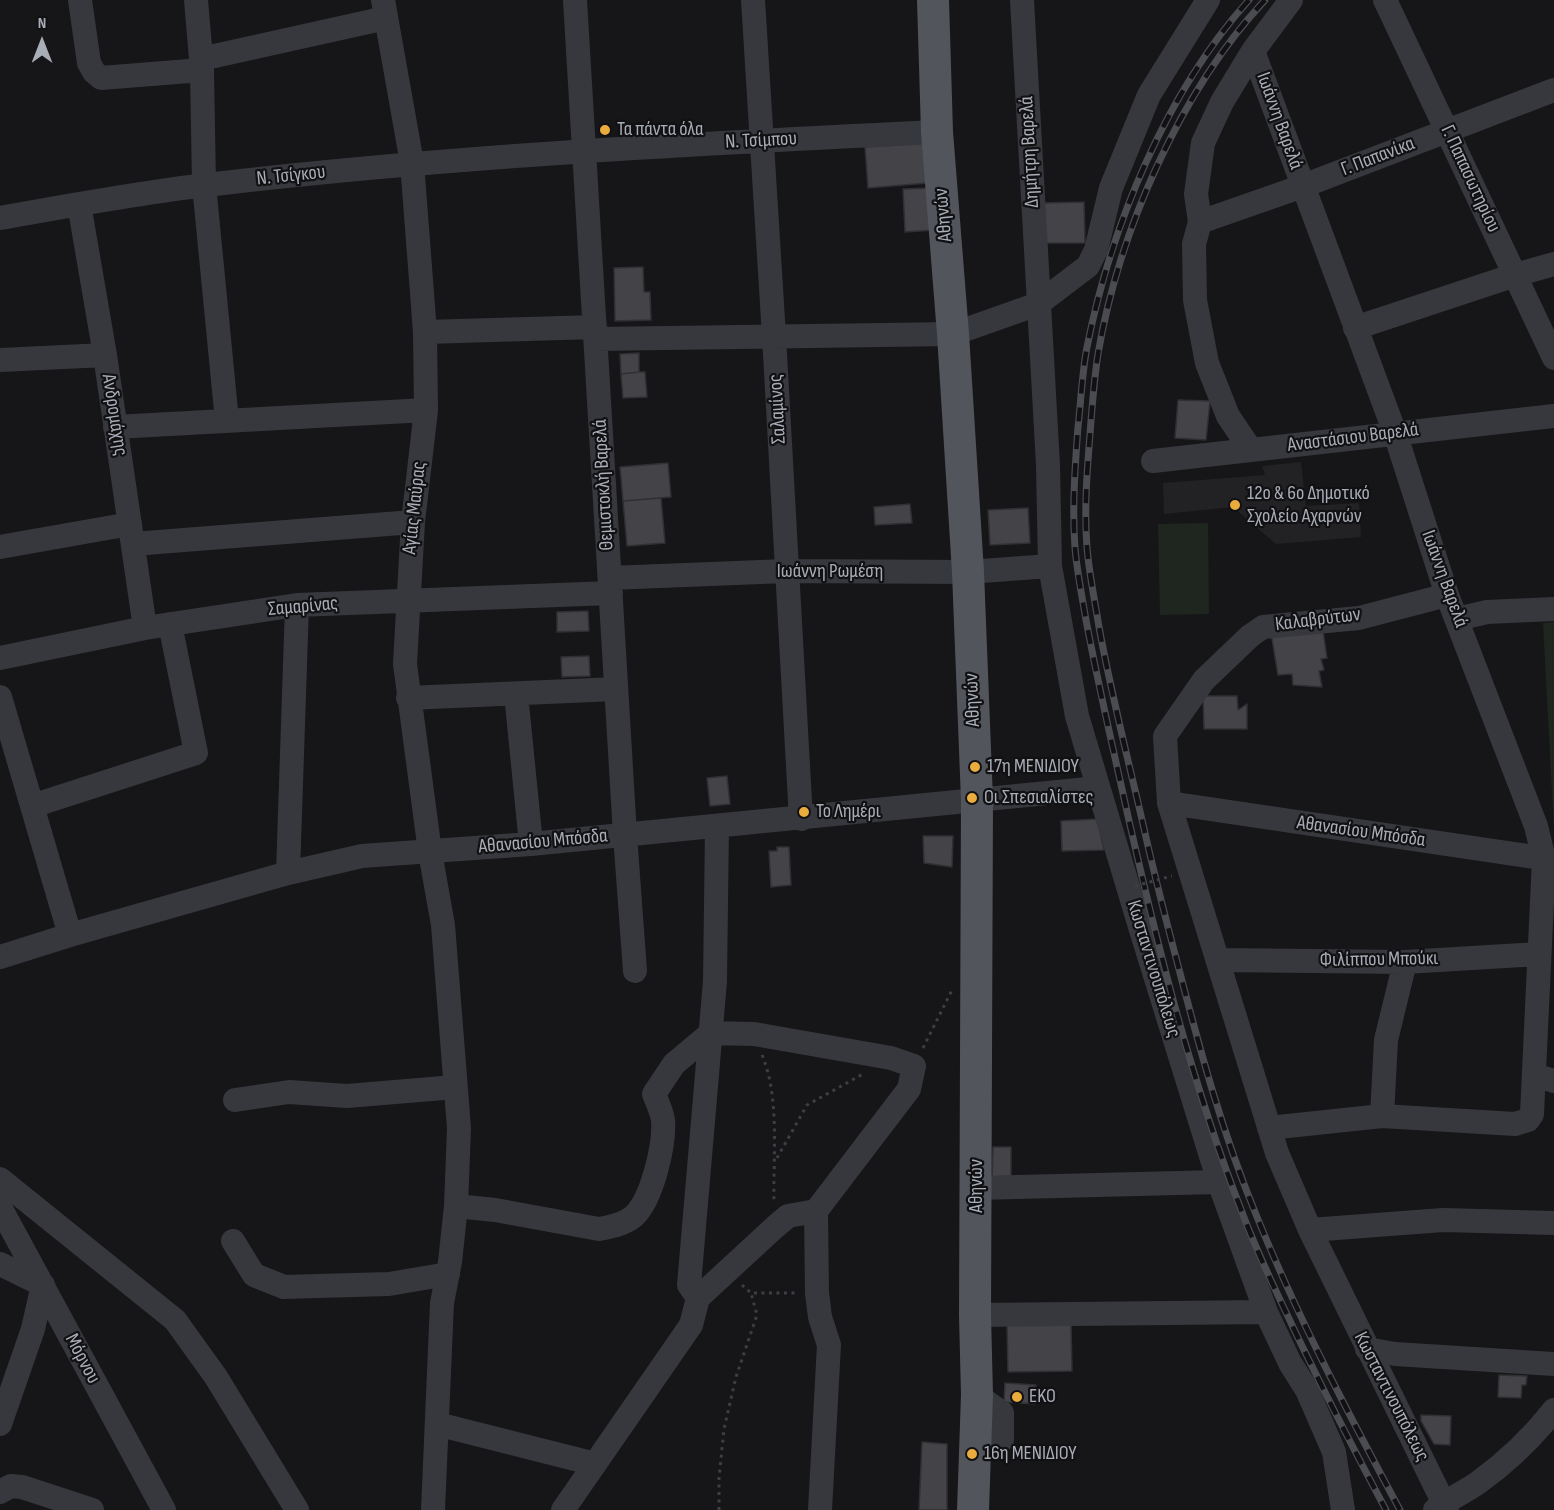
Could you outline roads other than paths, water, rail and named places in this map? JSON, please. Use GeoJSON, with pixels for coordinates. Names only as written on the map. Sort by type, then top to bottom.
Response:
{"type":"FeatureCollection","features":[{"type":"Feature","properties":{"kind":"main road","name":"Αθηνών"},"geometry":{"type":"LineString","coordinates":[[933,0],[937,132],[968,572],[977,800],[975,1315],[977,1395],[973,1510]]}},
{"type":"Feature","properties":{"kind":"street"},"geometry":{"type":"LineString","coordinates":[[80,0],[89,63],[101,78],[201,65],[384,9]]}},
{"type":"Feature","properties":{"kind":"street"},"geometry":{"type":"LineString","coordinates":[[196,0],[201,65],[204,185],[226,421]]}},
{"type":"Feature","properties":{"kind":"street","name":"Θεμιστοκλή Βαρελά"},"geometry":{"type":"LineString","coordinates":[[575,0],[635,971]]}},
{"type":"Feature","properties":{"kind":"street","name":"Σαλαμίνος"},"geometry":{"type":"LineString","coordinates":[[753,0],[801,819]]}},
{"type":"Feature","properties":{"kind":"street","name":"Δημήτρη Βαρελά"},"geometry":{"type":"LineString","coordinates":[[1022,0],[1048,465],[1050,566]]}},
{"type":"Feature","properties":{"kind":"street"},"geometry":{"type":"LineString","coordinates":[[425,332],[774,336],[953,334],[1038,304],[1088,266],[1096,250],[1111,188],[1149,95],[1208,0]]}},
{"type":"Feature","properties":{"kind":"street"},"geometry":{"type":"LineString","coordinates":[[1251,450],[1228,416],[1207,363],[1195,300],[1194,244],[1200,222],[1196,194],[1203,143],[1222,102],[1253,51],[1291,0]]}},
{"type":"Feature","properties":{"kind":"street","name":"Γ. Παπασωτηρίου"},"geometry":{"type":"LineString","coordinates":[[1385,0],[1554,357]]}},
{"type":"Feature","properties":{"kind":"street","name":"Αγίας Μαύρας"},"geometry":{"type":"LineString","coordinates":[[384,9],[412,163],[425,332],[426,410],[413,522],[405,664],[430,852],[443,925],[459,1128],[456,1206],[442,1303],[433,1510]]}},
{"type":"Feature","properties":{"kind":"street","name":"Ιωάννη Βαρελά"},"geometry":{"type":"LineString","coordinates":[[1253,51],[1395,433],[1447,595],[1549,860],[1539,954],[1544,1078],[1532,1114],[1528,1120],[1515,1124],[1382,1116]]}},
{"type":"Feature","properties":{"kind":"street","name":"Γ. Παπανίκα"},"geometry":{"type":"LineString","coordinates":[[1200,222],[1303,186],[1554,90]]}},
{"type":"Feature","properties":{"kind":"street","name":"N. Τσίμπου"},"geometry":{"type":"LineString","coordinates":[[584,152],[937,132]]}},
{"type":"Feature","properties":{"kind":"street","name":"Ν. Τσίγκου"},"geometry":{"type":"LineString","coordinates":[[0,218],[204,185],[412,163],[584,152]]}},
{"type":"Feature","properties":{"kind":"street","name":"Ανδρομάχης"},"geometry":{"type":"LineString","coordinates":[[79,204],[105,355],[145,628]]}},
{"type":"Feature","properties":{"kind":"street"},"geometry":{"type":"LineString","coordinates":[[1355,328],[1554,264]]}},
{"type":"Feature","properties":{"kind":"street"},"geometry":{"type":"LineString","coordinates":[[0,360],[105,355]]}},
{"type":"Feature","properties":{"kind":"street"},"geometry":{"type":"LineString","coordinates":[[115,427],[426,410]]}},
{"type":"Feature","properties":{"kind":"street","name":"Αναστάσιου Βαρελά"},"geometry":{"type":"LineString","coordinates":[[1153,461],[1554,416]]}},
{"type":"Feature","properties":{"kind":"street"},"geometry":{"type":"LineString","coordinates":[[0,547],[131,534],[413,522]]}},
{"type":"Feature","properties":{"kind":"street","name":"Ιωάννη Ρωμέση"},"geometry":{"type":"LineString","coordinates":[[610,586],[786,571],[968,572],[1050,566]]}},
{"type":"Feature","properties":{"kind":"street","name":"Κωσταντινουπόλεως"},"geometry":{"type":"LineString","coordinates":[[1050,566],[1077,716],[1140,930],[1220,1182],[1266,1312],[1290,1363],[1307,1390],[1334,1452],[1343,1510]]}},
{"type":"Feature","properties":{"kind":"street","name":"Σαμαρίνας"},"geometry":{"type":"LineString","coordinates":[[0,658],[145,628],[297,605],[407,602],[610,586]]}},
{"type":"Feature","properties":{"kind":"street","name":"Καλαβρύτων"},"geometry":{"type":"LineString","coordinates":[[1165,736],[1204,680],[1250,636],[1263,627],[1359,618],[1447,595]]}},
{"type":"Feature","properties":{"kind":"street"},"geometry":{"type":"LineString","coordinates":[[288,873],[297,605]]}},
{"type":"Feature","properties":{"kind":"street"},"geometry":{"type":"LineString","coordinates":[[1457,619],[1487,612],[1554,609]]}},
{"type":"Feature","properties":{"kind":"street"},"geometry":{"type":"LineString","coordinates":[[32,806],[196,753],[170,624]]}},
{"type":"Feature","properties":{"kind":"street"},"geometry":{"type":"LineString","coordinates":[[408,698],[616,689]]}},
{"type":"Feature","properties":{"kind":"street"},"geometry":{"type":"LineString","coordinates":[[516,694],[531,844]]}},
{"type":"Feature","properties":{"kind":"street"},"geometry":{"type":"LineString","coordinates":[[0,696],[70,935]]}},
{"type":"Feature","properties":{"kind":"street","name":"Κωσταντινουπόλεως"},"geometry":{"type":"LineString","coordinates":[[1165,736],[1169,803],[1277,1154],[1310,1230],[1442,1508]]}},
{"type":"Feature","properties":{"kind":"street","name":"Αθανασίου Μπόσδα"},"geometry":{"type":"LineString","coordinates":[[0,957],[288,873],[362,856],[531,844],[1098,788]]}},
{"type":"Feature","properties":{"kind":"street","name":"Αθανασίου Μπόσδα"},"geometry":{"type":"LineString","coordinates":[[1169,803],[1549,860]]}},
{"type":"Feature","properties":{"kind":"street"},"geometry":{"type":"LineString","coordinates":[[698,1298],[689,1285],[715,981],[717,826]]}},
{"type":"Feature","properties":{"kind":"street","name":"Φιλίππου Μπούκι"},"geometry":{"type":"LineString","coordinates":[[1218,960],[1405,962],[1539,954]]}},
{"type":"Feature","properties":{"kind":"street"},"geometry":{"type":"LineString","coordinates":[[1269,1128],[1382,1116],[1386,1040],[1405,962]]}},
{"type":"Feature","properties":{"kind":"street"},"geometry":{"type":"LineString","coordinates":[[456,1206],[495,1210],[599,1229],[611,1227],[632,1218],[651,1190],[658,1162],[663,1120],[654,1094],[674,1064],[711,1034],[754,1034],[891,1058],[914,1066],[909,1089],[816,1211],[817,1293],[820,1317],[829,1345],[820,1510]]}},
{"type":"Feature","properties":{"kind":"street"},"geometry":{"type":"LineString","coordinates":[[235,1100],[289,1092],[347,1096],[455,1087]]}},
{"type":"Feature","properties":{"kind":"street"},"geometry":{"type":"LineString","coordinates":[[0,1179],[175,1320],[216,1377],[297,1510]]}},
{"type":"Feature","properties":{"kind":"street"},"geometry":{"type":"LineString","coordinates":[[977,1188],[1220,1182]]}},
{"type":"Feature","properties":{"kind":"street","name":"Μόρνου"},"geometry":{"type":"LineString","coordinates":[[0,1207],[164,1510]]}},
{"type":"Feature","properties":{"kind":"street"},"geometry":{"type":"LineString","coordinates":[[563,1510],[691,1325],[698,1298],[788,1216],[816,1211]]}},
{"type":"Feature","properties":{"kind":"street"},"geometry":{"type":"LineString","coordinates":[[1310,1230],[1443,1220],[1554,1223]]}},
{"type":"Feature","properties":{"kind":"street"},"geometry":{"type":"LineString","coordinates":[[233,1241],[254,1275],[284,1287],[389,1284],[448,1274]]}},
{"type":"Feature","properties":{"kind":"street"},"geometry":{"type":"LineString","coordinates":[[0,1264],[43,1285],[33,1329],[0,1424]]}},
{"type":"Feature","properties":{"kind":"street"},"geometry":{"type":"LineString","coordinates":[[975,1315],[1266,1312]]}},
{"type":"Feature","properties":{"kind":"street"},"geometry":{"type":"LineString","coordinates":[[1367,1349],[1395,1354],[1554,1364]]}},
{"type":"Feature","properties":{"kind":"street"},"geometry":{"type":"LineString","coordinates":[[1442,1508],[1512,1456],[1537,1432],[1554,1410]]}},
{"type":"Feature","properties":{"kind":"street"},"geometry":{"type":"LineString","coordinates":[[437,1424],[595,1464]]}},
{"type":"Feature","properties":{"kind":"street"},"geometry":{"type":"LineString","coordinates":[[0,1492],[11,1486],[22,1487],[92,1510]]}},
{"type":"Feature","properties":{"kind":"railway"},"geometry":{"type":"LineString","coordinates":[[1249,0],[1219,36],[1192,76],[1168,118],[1127,208],[1111,255],[1097,301],[1084,367],[1075,472],[1075,548],[1096,672],[1141,874],[1179,1021],[1208,1117],[1224,1165],[1265,1268],[1386,1510]]}},
{"type":"Feature","properties":{"kind":"railway"},"geometry":{"type":"LineString","coordinates":[[1265,0],[1234,36],[1206,76],[1180,120],[1138,212],[1121,260],[1108,307],[1095,374],[1086,491],[1087,547],[1114,701],[1170,936],[1213,1094],[1243,1183],[1305,1326],[1400,1510]]}},
{"type":"Feature","properties":{"kind":"place","name":"Τα πάντα όλα"},"geometry":{"type":"Point","coordinates":[605,130]}},
{"type":"Feature","properties":{"kind":"place","name":"12ο & 6ο Δημοτικό Σχολείο Αχαρνών"},"geometry":{"type":"Point","coordinates":[1235,505]}},
{"type":"Feature","properties":{"kind":"place","name":"17η ΜΕΝΙΔΙΟΥ"},"geometry":{"type":"Point","coordinates":[975,767]}},
{"type":"Feature","properties":{"kind":"place","name":"Οι Σπεσιαλίστες"},"geometry":{"type":"Point","coordinates":[972,798]}},
{"type":"Feature","properties":{"kind":"place","name":"Το Λημέρι"},"geometry":{"type":"Point","coordinates":[804,812]}},
{"type":"Feature","properties":{"kind":"place","name":"EKO"},"geometry":{"type":"Point","coordinates":[1017,1397]}},
{"type":"Feature","properties":{"kind":"place","name":"16η ΜΕΝΙΔΙΟΥ"},"geometry":{"type":"Point","coordinates":[972,1454]}}]}
